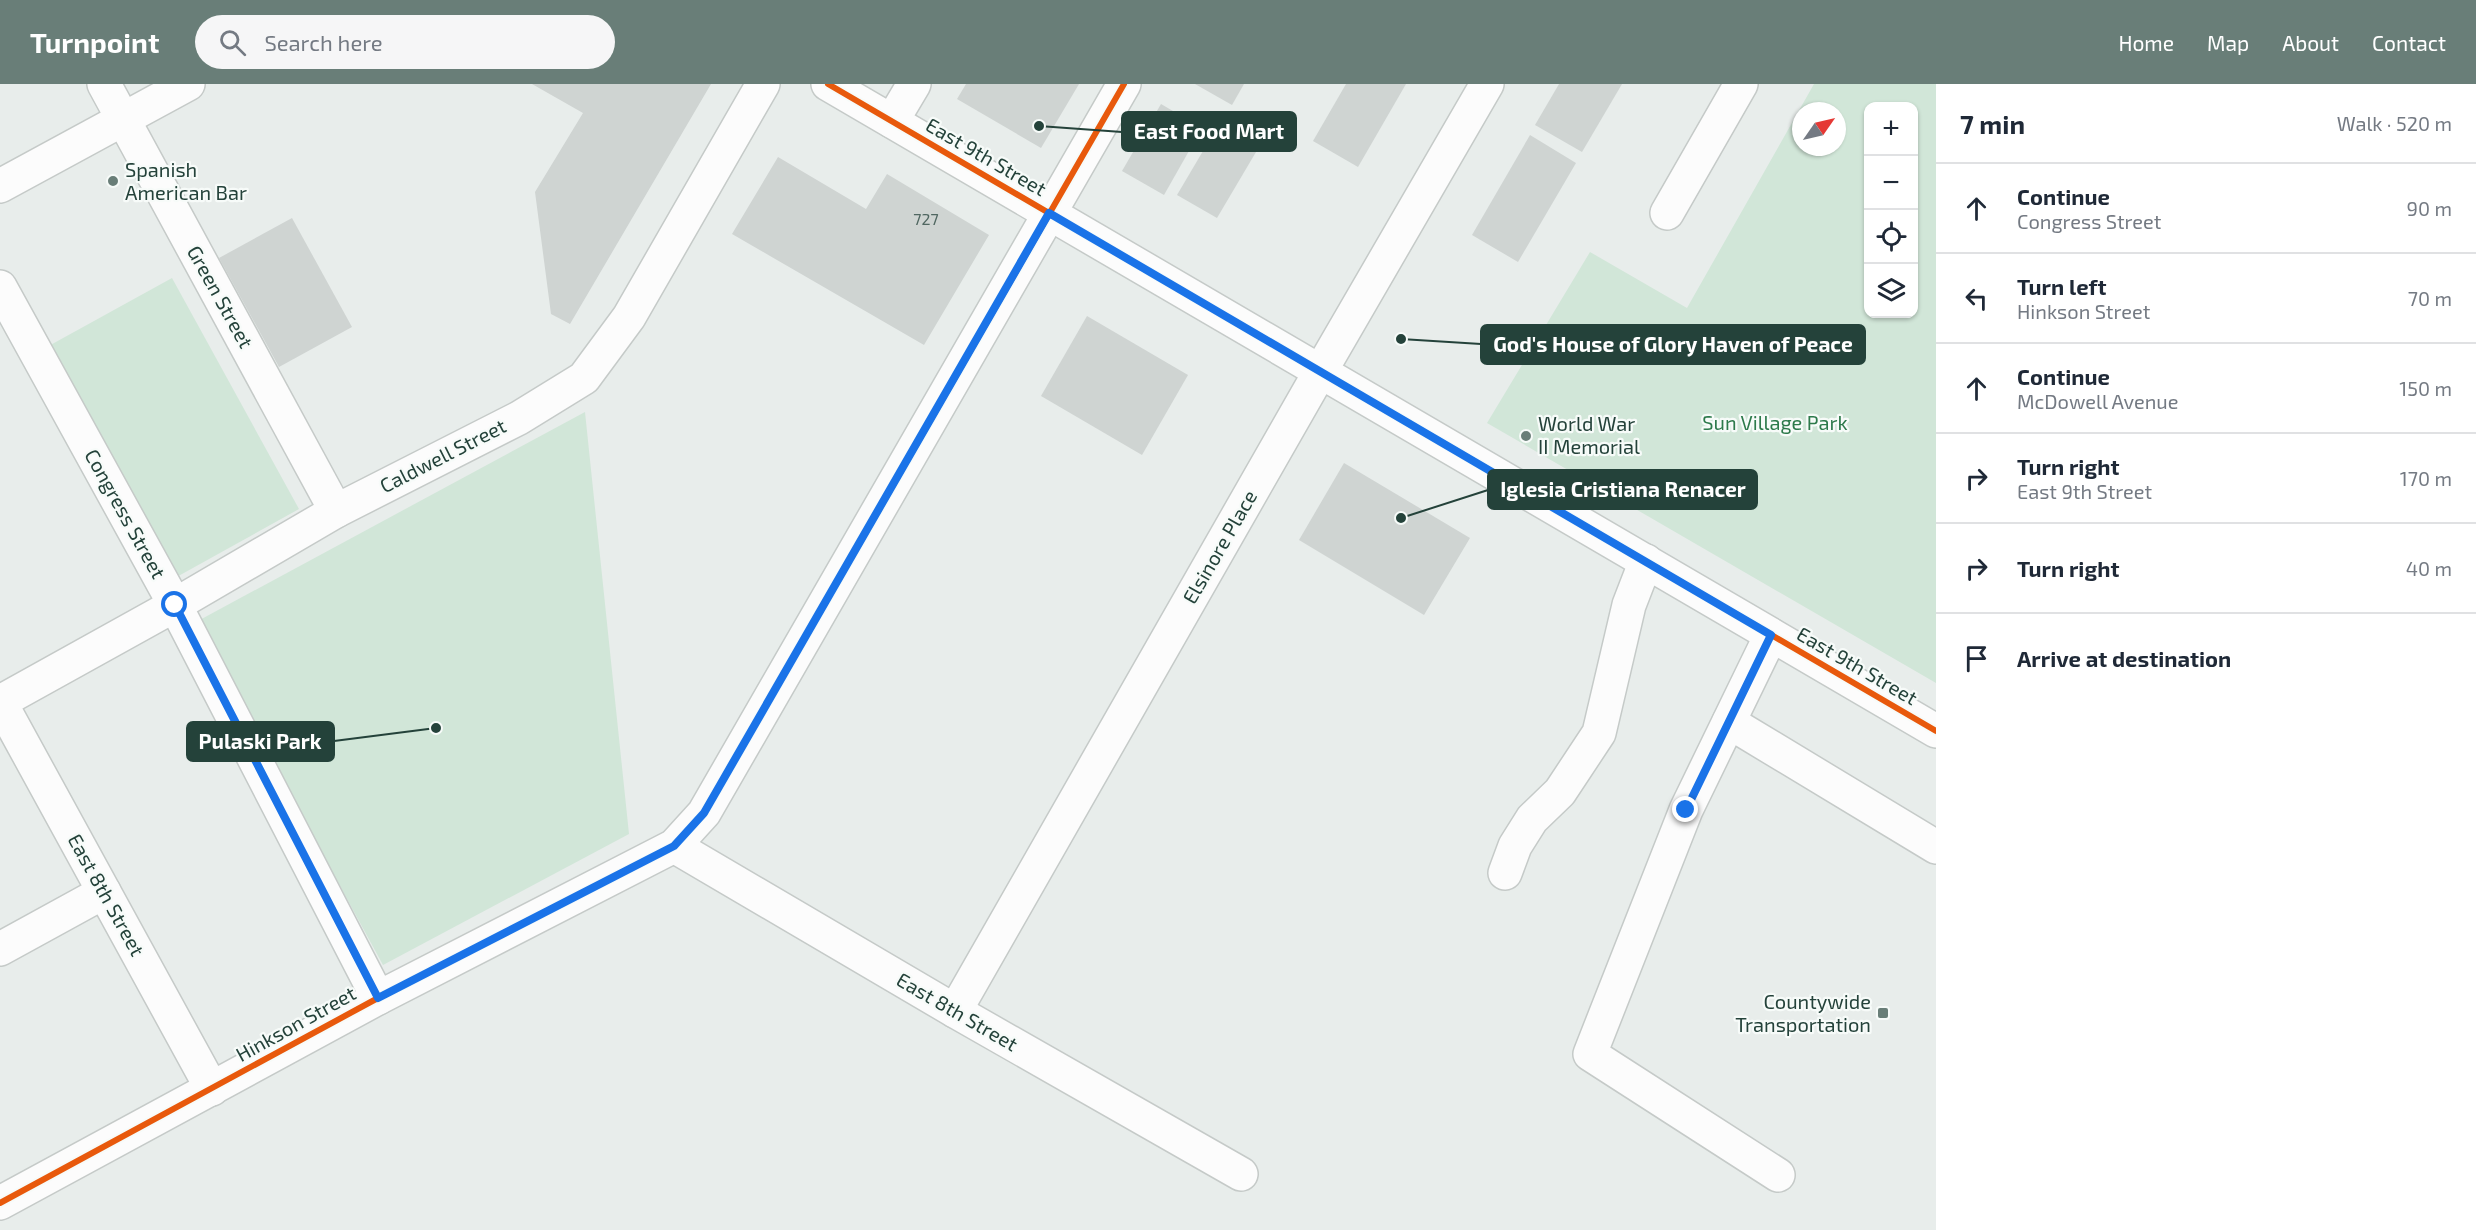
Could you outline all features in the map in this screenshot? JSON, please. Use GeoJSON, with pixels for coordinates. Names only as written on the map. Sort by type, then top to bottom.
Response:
{"type":"FeatureCollection","features":[{"type":"Feature","properties":{"kind":"street","name":"Green Street"},"geometry":{"type":"LineString","coordinates":[[104,84],[336,511]]}},
{"type":"Feature","properties":{"kind":"street"},"geometry":{"type":"LineString","coordinates":[[0,186],[188,84]]}},
{"type":"Feature","properties":{"kind":"street","name":"Caldwell Street"},"geometry":{"type":"LineString","coordinates":[[0,702],[175,605],[336,511],[519,417],[584,378],[629,317],[763,84]]}},
{"type":"Feature","properties":{"kind":"street","name":"East 9th Street"},"geometry":{"type":"LineString","coordinates":[[828,84],[1936,731]]}},
{"type":"Feature","properties":{"kind":"street"},"geometry":{"type":"LineString","coordinates":[[892,121],[914,84]]}},
{"type":"Feature","properties":{"kind":"street"},"geometry":{"type":"LineString","coordinates":[[674,846],[704,813],[1124,84]]}},
{"type":"Feature","properties":{"kind":"street","name":"Elsinore Place"},"geometry":{"type":"LineString","coordinates":[[955,1011],[1487,84]]}},
{"type":"Feature","properties":{"kind":"street"},"geometry":{"type":"LineString","coordinates":[[1667,213],[1741,84]]}},
{"type":"Feature","properties":{"kind":"street","name":"Congress Street"},"geometry":{"type":"LineString","coordinates":[[0,287],[175,605],[378,998]]}},
{"type":"Feature","properties":{"kind":"street"},"geometry":{"type":"LineString","coordinates":[[1505,873],[1515,846],[1532,819],[1560,792],[1599,733],[1629,605],[1646,561]]}},
{"type":"Feature","properties":{"kind":"street"},"geometry":{"type":"LineString","coordinates":[[1771,635],[1686,810],[1590,1054],[1778,1175]]}},
{"type":"Feature","properties":{"kind":"street","name":"East 8th Street"},"geometry":{"type":"LineString","coordinates":[[0,702],[212,1089]]}},
{"type":"Feature","properties":{"kind":"street"},"geometry":{"type":"LineString","coordinates":[[1729,722],[1936,847]]}},
{"type":"Feature","properties":{"kind":"street","name":"Hinkson Street"},"geometry":{"type":"LineString","coordinates":[[0,1203],[378,998],[674,846]]}},
{"type":"Feature","properties":{"kind":"street","name":"East 8th Street"},"geometry":{"type":"LineString","coordinates":[[674,846],[955,1011],[1241,1174]]}},
{"type":"Feature","properties":{"kind":"street"},"geometry":{"type":"LineString","coordinates":[[0,949],[105,892]]}},
{"type":"Feature","properties":{"kind":"green space","name":"Sun Village Park"},"geometry":{"type":"Polygon","coordinates":[[[1814,84],[1936,84],[1936,683],[1487,423],[1590,252],[1687,308],[1792,123],[1792,156],[1846,156],[1846,102],[1804,102],[1814,84]]]}},
{"type":"Feature","properties":{"kind":"green space"},"geometry":{"type":"Polygon","coordinates":[[[172,278],[299,509],[173,579],[45,348],[172,278]]]}},
{"type":"Feature","properties":{"kind":"green space"},"geometry":{"type":"Polygon","coordinates":[[[585,412],[629,834],[383,965],[196,622],[585,412]]]}},
{"type":"Feature","properties":{"kind":"building"},"geometry":{"type":"Polygon","coordinates":[[[532,84],[711,84],[570,324],[551,314],[535,192],[583,113],[532,84]]]}},
{"type":"Feature","properties":{"kind":"building"},"geometry":{"type":"Polygon","coordinates":[[[966,84],[1079,84],[1041,148],[957,99],[966,84]]]}},
{"type":"Feature","properties":{"kind":"building"},"geometry":{"type":"Polygon","coordinates":[[[1195,84],[1244,84],[1232,105],[1195,84]]]}},
{"type":"Feature","properties":{"kind":"building"},"geometry":{"type":"Polygon","coordinates":[[[1346,84],[1406,84],[1358,167],[1313,141],[1346,84]]]}},
{"type":"Feature","properties":{"kind":"building"},"geometry":{"type":"Polygon","coordinates":[[[1559,84],[1622,84],[1582,152],[1535,125],[1559,84]]]}},
{"type":"Feature","properties":{"kind":"building"},"geometry":{"type":"Polygon","coordinates":[[[1161,104],[1202,128],[1164,195],[1122,171],[1161,104]]]}},
{"type":"Feature","properties":{"kind":"building"},"geometry":{"type":"Polygon","coordinates":[[[1216,129],[1256,152],[1217,218],[1177,195],[1216,129]]]}},
{"type":"Feature","properties":{"kind":"building"},"geometry":{"type":"Polygon","coordinates":[[[1530,135],[1576,163],[1518,262],[1472,235],[1530,135]]]}},
{"type":"Feature","properties":{"kind":"building"},"geometry":{"type":"Polygon","coordinates":[[[778,157],[866,209],[887,174],[989,235],[924,345],[732,234],[778,157]]]}},
{"type":"Feature","properties":{"kind":"building"},"geometry":{"type":"Polygon","coordinates":[[[292,218],[352,327],[279,367],[219,258],[292,218]]]}},
{"type":"Feature","properties":{"kind":"building"},"geometry":{"type":"Polygon","coordinates":[[[1087,316],[1188,375],[1142,455],[1041,396],[1087,316]]]}},
{"type":"Feature","properties":{"kind":"building"},"geometry":{"type":"Polygon","coordinates":[[[1344,463],[1470,538],[1424,615],[1299,540],[1344,463]]]}},
{"type":"Feature","properties":{"kind":"cycle path"},"geometry":{"type":"LineString","coordinates":[[828,84],[1936,731]]}},
{"type":"Feature","properties":{"kind":"cycle path"},"geometry":{"type":"LineString","coordinates":[[0,1203],[378,998],[674,846],[704,813],[1124,84]]}},
{"type":"Feature","properties":{"kind":"place","name":"East Food Mart"},"geometry":{"type":"Point","coordinates":[1039,126]}},
{"type":"Feature","properties":{"kind":"place","name":"Spanish American Bar"},"geometry":{"type":"Point","coordinates":[113,181]}},
{"type":"Feature","properties":{"kind":"place","name":"God's House of Glory Haven of Peace"},"geometry":{"type":"Point","coordinates":[1401,339]}},
{"type":"Feature","properties":{"kind":"place","name":"World War II Memorial"},"geometry":{"type":"Point","coordinates":[1526,436]}},
{"type":"Feature","properties":{"kind":"place","name":"Iglesia Cristiana Renacer"},"geometry":{"type":"Point","coordinates":[1401,518]}},
{"type":"Feature","properties":{"kind":"place","name":"Pulaski Park"},"geometry":{"type":"Point","coordinates":[436,728]}},
{"type":"Feature","properties":{"kind":"place","name":"Countywide Transportation"},"geometry":{"type":"Point","coordinates":[1883,1013]}},
{"type":"Feature","properties":{"kind":"route"},"geometry":{"type":"LineString","coordinates":[[175,605],[378,998],[674,846],[704,813],[1049,213],[1771,635],[1686,810]]}}]}
